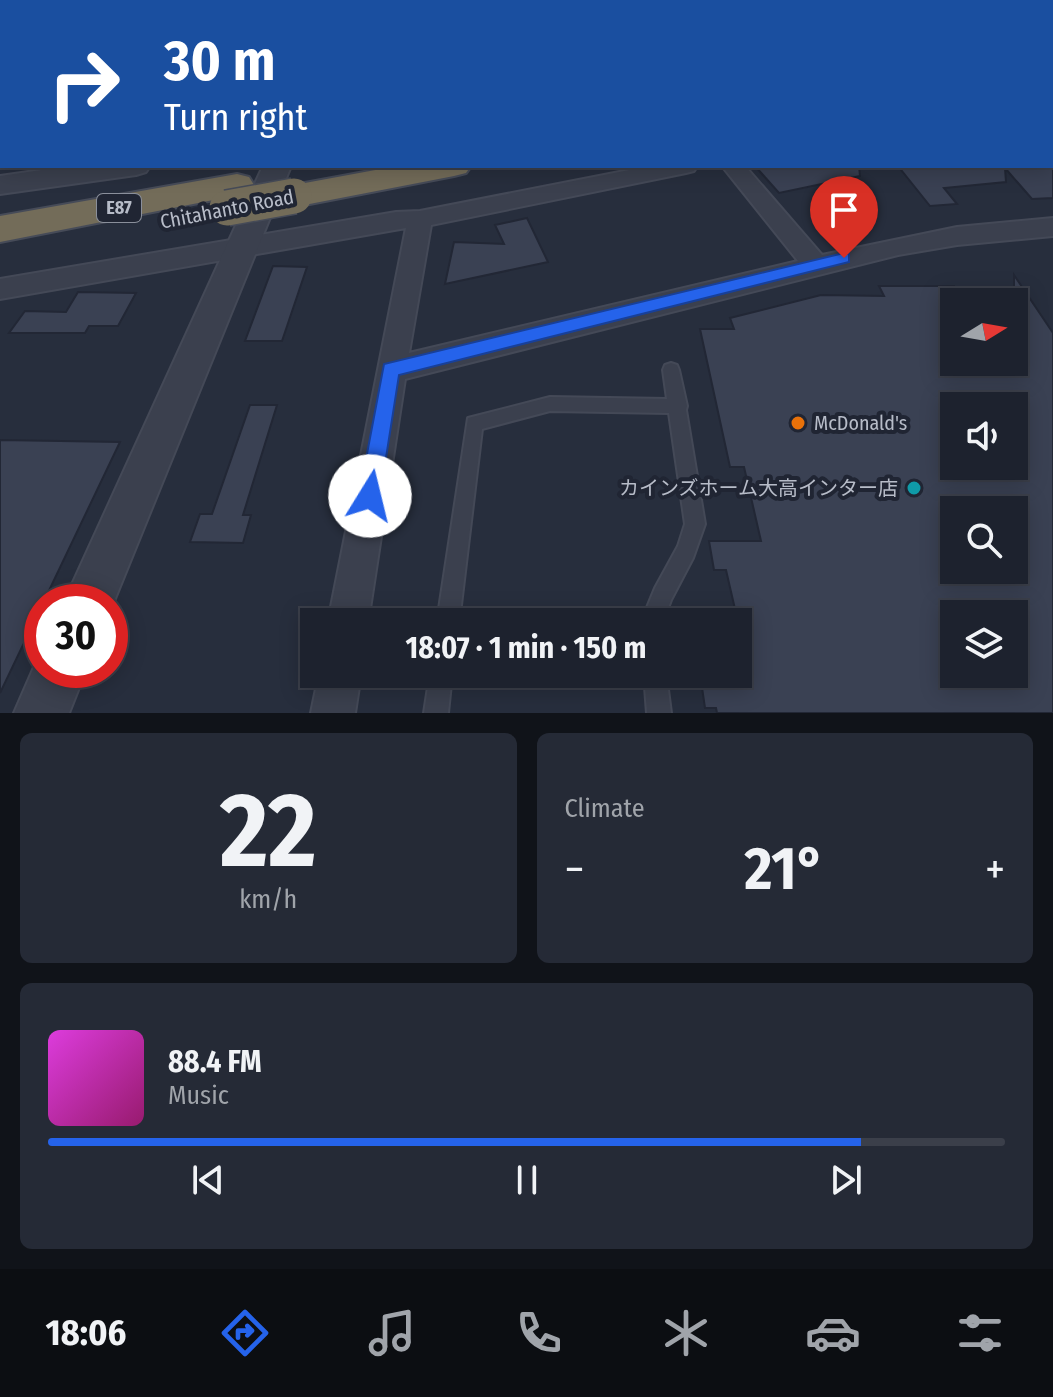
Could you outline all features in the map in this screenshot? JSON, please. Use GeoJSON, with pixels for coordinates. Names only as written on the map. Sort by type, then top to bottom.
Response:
{"type":"FeatureCollection","features":[{"type":"Feature","properties":{"kind":"highway","name":"Chitahanto Road"},"geometry":{"type":"LineString","coordinates":[[0,252],[232,197],[296,174],[334,168]]}},
{"type":"Feature","properties":{"kind":"highway","name":"Chitahanto Road"},"geometry":{"type":"LineString","coordinates":[[296,174],[414,168]]}},
{"type":"Feature","properties":{"kind":"highway","name":"Chitahanto Road"},"geometry":{"type":"LineString","coordinates":[[0,229],[232,197]]}},
{"type":"Feature","properties":{"kind":"street"},"geometry":{"type":"LineString","coordinates":[[0,185],[122,168]]}},
{"type":"Feature","properties":{"kind":"street"},"geometry":{"type":"LineString","coordinates":[[0,316],[10,288],[194,259],[396,220],[420,219],[676,168]]}},
{"type":"Feature","properties":{"kind":"street"},"geometry":{"type":"LineString","coordinates":[[735,168],[816,265]]}},
{"type":"Feature","properties":{"kind":"street"},"geometry":{"type":"LineString","coordinates":[[97,584],[244,247],[296,174]]}},
{"type":"Feature","properties":{"kind":"street"},"geometry":{"type":"LineString","coordinates":[[350,608],[420,219]]}},
{"type":"Feature","properties":{"kind":"street"},"geometry":{"type":"LineString","coordinates":[[391,370],[816,265],[957,236],[1048,234]]}},
{"type":"Feature","properties":{"kind":"street"},"geometry":{"type":"LineString","coordinates":[[41,713],[52,688]]}},
{"type":"Feature","properties":{"kind":"street"},"geometry":{"type":"LineString","coordinates":[[333,713],[337,688]]}},
{"type":"Feature","properties":{"kind":"lane"},"geometry":{"type":"LineString","coordinates":[[657,608],[686,551],[695,524],[671,370]]}},
{"type":"Feature","properties":{"kind":"lane"},"geometry":{"type":"LineString","coordinates":[[450,608],[474,423],[550,404],[679,406]]}},
{"type":"Feature","properties":{"kind":"lane"},"geometry":{"type":"LineString","coordinates":[[436,713],[439,688]]}},
{"type":"Feature","properties":{"kind":"lane"},"geometry":{"type":"LineString","coordinates":[[656,688],[659,713]]}},
{"type":"Feature","properties":{"kind":"building"},"geometry":{"type":"Polygon","coordinates":[[[757,168],[859,168],[860,176],[779,193],[757,168]]]}},
{"type":"Feature","properties":{"kind":"building"},"geometry":{"type":"Polygon","coordinates":[[[900,168],[1005,168],[1006,182],[944,188],[957,204],[930,206],[900,168]]]}},
{"type":"Feature","properties":{"kind":"building"},"geometry":{"type":"Polygon","coordinates":[[[1005,168],[1053,168],[1053,198],[1032,199],[1005,168]]]}},
{"type":"Feature","properties":{"kind":"building"},"geometry":{"type":"Polygon","coordinates":[[[527,218],[548,262],[445,284],[454,242],[504,244],[495,225],[527,218]]]}},
{"type":"Feature","properties":{"kind":"building"},"geometry":{"type":"Polygon","coordinates":[[[273,266],[307,267],[282,341],[245,341],[273,266]]]}},
{"type":"Feature","properties":{"kind":"building","name":"カインズホーム大高インター店"},"geometry":{"type":"Polygon","coordinates":[[[1014,275],[1023,288],[1014,288],[1014,275]]]}},
{"type":"Feature","properties":{"kind":"building","name":"カインズホーム大高インター店"},"geometry":{"type":"Polygon","coordinates":[[[879,286],[954,286],[940,288],[940,376],[1028,376],[1028,296],[1053,333],[1053,713],[717,713],[716,708],[705,708],[702,688],[752,688],[752,608],[735,608],[726,570],[714,570],[709,541],[761,541],[744,467],[730,467],[700,329],[734,329],[730,318],[821,295],[884,296],[879,286]]]}},
{"type":"Feature","properties":{"kind":"building"},"geometry":{"type":"Polygon","coordinates":[[[78,292],[136,293],[118,326],[89,326],[85,333],[9,333],[25,311],[66,312],[78,292]]]}},
{"type":"Feature","properties":{"kind":"building"},"geometry":{"type":"Polygon","coordinates":[[[250,405],[277,405],[243,515],[251,515],[243,543],[190,542],[200,514],[212,514],[250,405]]]}},
{"type":"Feature","properties":{"kind":"building"},"geometry":{"type":"Polygon","coordinates":[[[0,440],[120,442],[52,584],[24,584],[24,643],[0,693],[0,440]]]}},
{"type":"Feature","properties":{"kind":"place","name":"McDonald's"},"geometry":{"type":"Point","coordinates":[798,423]}},
{"type":"Feature","properties":{"kind":"place","name":"カインズホーム大高インター店"},"geometry":{"type":"Point","coordinates":[914,488]}},
{"type":"Feature","properties":{"kind":"route"},"geometry":{"type":"LineString","coordinates":[[370,496],[391,370],[844,258]]}}]}
